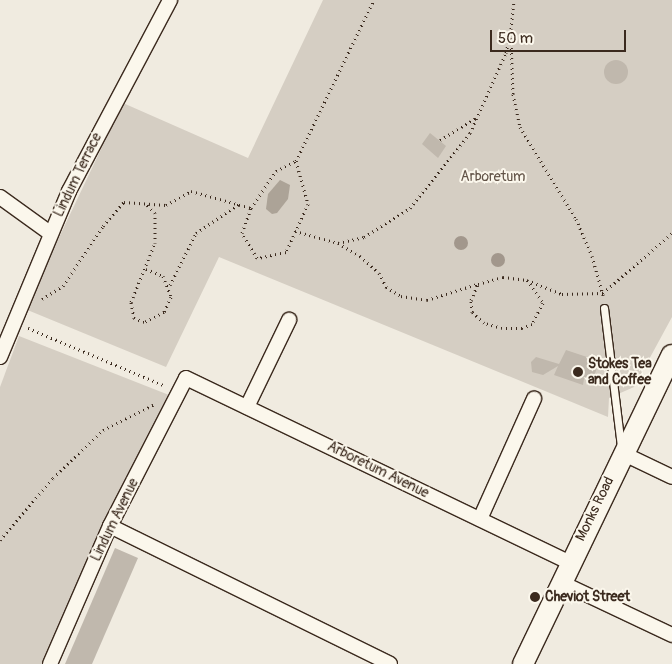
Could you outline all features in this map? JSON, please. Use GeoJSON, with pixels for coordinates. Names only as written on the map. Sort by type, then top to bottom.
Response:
{"type":"FeatureCollection","features":[{"type":"Feature","properties":{"kind":"main road","name":"Monks Road"},"geometry":{"type":"LineString","coordinates":[[523,664],[569,562],[672,355]]}},
{"type":"Feature","properties":{"kind":"street","name":"Lindum Terrace"},"geometry":{"type":"LineString","coordinates":[[0,357],[50,233],[170,0]]}},
{"type":"Feature","properties":{"kind":"street"},"geometry":{"type":"LineString","coordinates":[[0,197],[50,233]]}},
{"type":"Feature","properties":{"kind":"street"},"geometry":{"type":"LineString","coordinates":[[247,408],[289,320]]}},
{"type":"Feature","properties":{"kind":"street","name":"Arboretum Avenue"},"geometry":{"type":"LineString","coordinates":[[186,378],[569,562]]}},
{"type":"Feature","properties":{"kind":"street","name":"Lindum Avenue"},"geometry":{"type":"LineString","coordinates":[[50,664],[110,526],[178,397],[186,378]]}},
{"type":"Feature","properties":{"kind":"street"},"geometry":{"type":"LineString","coordinates":[[480,519],[534,399]]}},
{"type":"Feature","properties":{"kind":"street"},"geometry":{"type":"LineString","coordinates":[[622,453],[672,477]]}},
{"type":"Feature","properties":{"kind":"street"},"geometry":{"type":"LineString","coordinates":[[110,526],[390,664]]}},
{"type":"Feature","properties":{"kind":"street"},"geometry":{"type":"LineString","coordinates":[[560,582],[672,635]]}},
{"type":"Feature","properties":{"kind":"lane"},"geometry":{"type":"LineString","coordinates":[[604,308],[622,453]]}},
{"type":"Feature","properties":{"kind":"path"},"geometry":{"type":"LineString","coordinates":[[296,161],[308,204],[286,252],[257,258],[242,233],[251,208],[276,171],[296,161],[374,0]]}},
{"type":"Feature","properties":{"kind":"path"},"geometry":{"type":"LineString","coordinates":[[338,243],[364,237],[410,208],[454,155],[479,116],[506,53],[514,0]]}},
{"type":"Feature","properties":{"kind":"path"},"geometry":{"type":"LineString","coordinates":[[511,29],[513,94],[520,127],[576,219],[592,256],[604,308]]}},
{"type":"Feature","properties":{"kind":"path"},"geometry":{"type":"LineString","coordinates":[[440,140],[479,116]]}},
{"type":"Feature","properties":{"kind":"path"},"geometry":{"type":"LineString","coordinates":[[21,303],[40,300],[63,286],[103,226],[124,202],[166,205],[191,191],[251,208]]}},
{"type":"Feature","properties":{"kind":"path"},"geometry":{"type":"LineString","coordinates":[[146,204],[155,213],[156,230],[146,269],[132,295],[134,318],[144,322],[164,312],[171,297],[170,286],[196,233],[239,204]]}},
{"type":"Feature","properties":{"kind":"path"},"geometry":{"type":"LineString","coordinates":[[295,231],[338,243],[360,256],[380,273],[386,287],[401,296],[428,300],[503,277],[527,280],[562,294],[602,293],[672,233]]}},
{"type":"Feature","properties":{"kind":"path"},"geometry":{"type":"LineString","coordinates":[[146,269],[156,271],[170,286]]}},
{"type":"Feature","properties":{"kind":"path"},"geometry":{"type":"LineString","coordinates":[[478,284],[471,300],[472,312],[484,323],[522,328],[538,318],[543,303],[527,280]]}},
{"type":"Feature","properties":{"kind":"path"},"geometry":{"type":"LineString","coordinates":[[13,322],[178,397]]}},
{"type":"Feature","properties":{"kind":"path"},"geometry":{"type":"LineString","coordinates":[[0,540],[53,478],[103,430],[150,404],[178,397]]}},
{"type":"Feature","properties":{"kind":"green space","name":"Arboretum"},"geometry":{"type":"Polygon","coordinates":[[[323,0],[672,0],[672,317],[634,387],[609,398],[608,417],[219,257],[166,367],[25,309],[123,103],[248,158],[323,0]]]}},
{"type":"Feature","properties":{"kind":"green space"},"geometry":{"type":"Polygon","coordinates":[[[19,336],[169,395],[46,664],[0,664],[0,387],[19,336]]]}},
{"type":"Feature","properties":{"kind":"shaded area"},"geometry":{"type":"Polygon","coordinates":[[[280,180],[290,185],[288,199],[277,213],[272,214],[266,209],[268,194],[280,180]]]}},
{"type":"Feature","properties":{"kind":"building"},"geometry":{"type":"Polygon","coordinates":[[[616,60],[624,64],[628,72],[624,80],[616,84],[608,80],[604,72],[608,64],[616,60]]]}},
{"type":"Feature","properties":{"kind":"building"},"geometry":{"type":"Polygon","coordinates":[[[430,133],[446,146],[438,158],[422,144],[430,133]]]}},
{"type":"Feature","properties":{"kind":"building","name":"Stokes Tea and Coffee"},"geometry":{"type":"Polygon","coordinates":[[[566,350],[599,361],[593,380],[584,379],[583,385],[554,375],[558,366],[543,375],[532,372],[531,362],[536,357],[559,364],[566,350]]]}},
{"type":"Feature","properties":{"kind":"building"},"geometry":{"type":"Polygon","coordinates":[[[115,548],[138,558],[92,664],[65,664],[115,548]]]}},
{"type":"Feature","properties":{"kind":"place","name":"Stokes Tea and Coffee"},"geometry":{"type":"Point","coordinates":[578,372]}},
{"type":"Feature","properties":{"kind":"place","name":"Cheviot Street"},"geometry":{"type":"Point","coordinates":[535,597]}}]}
